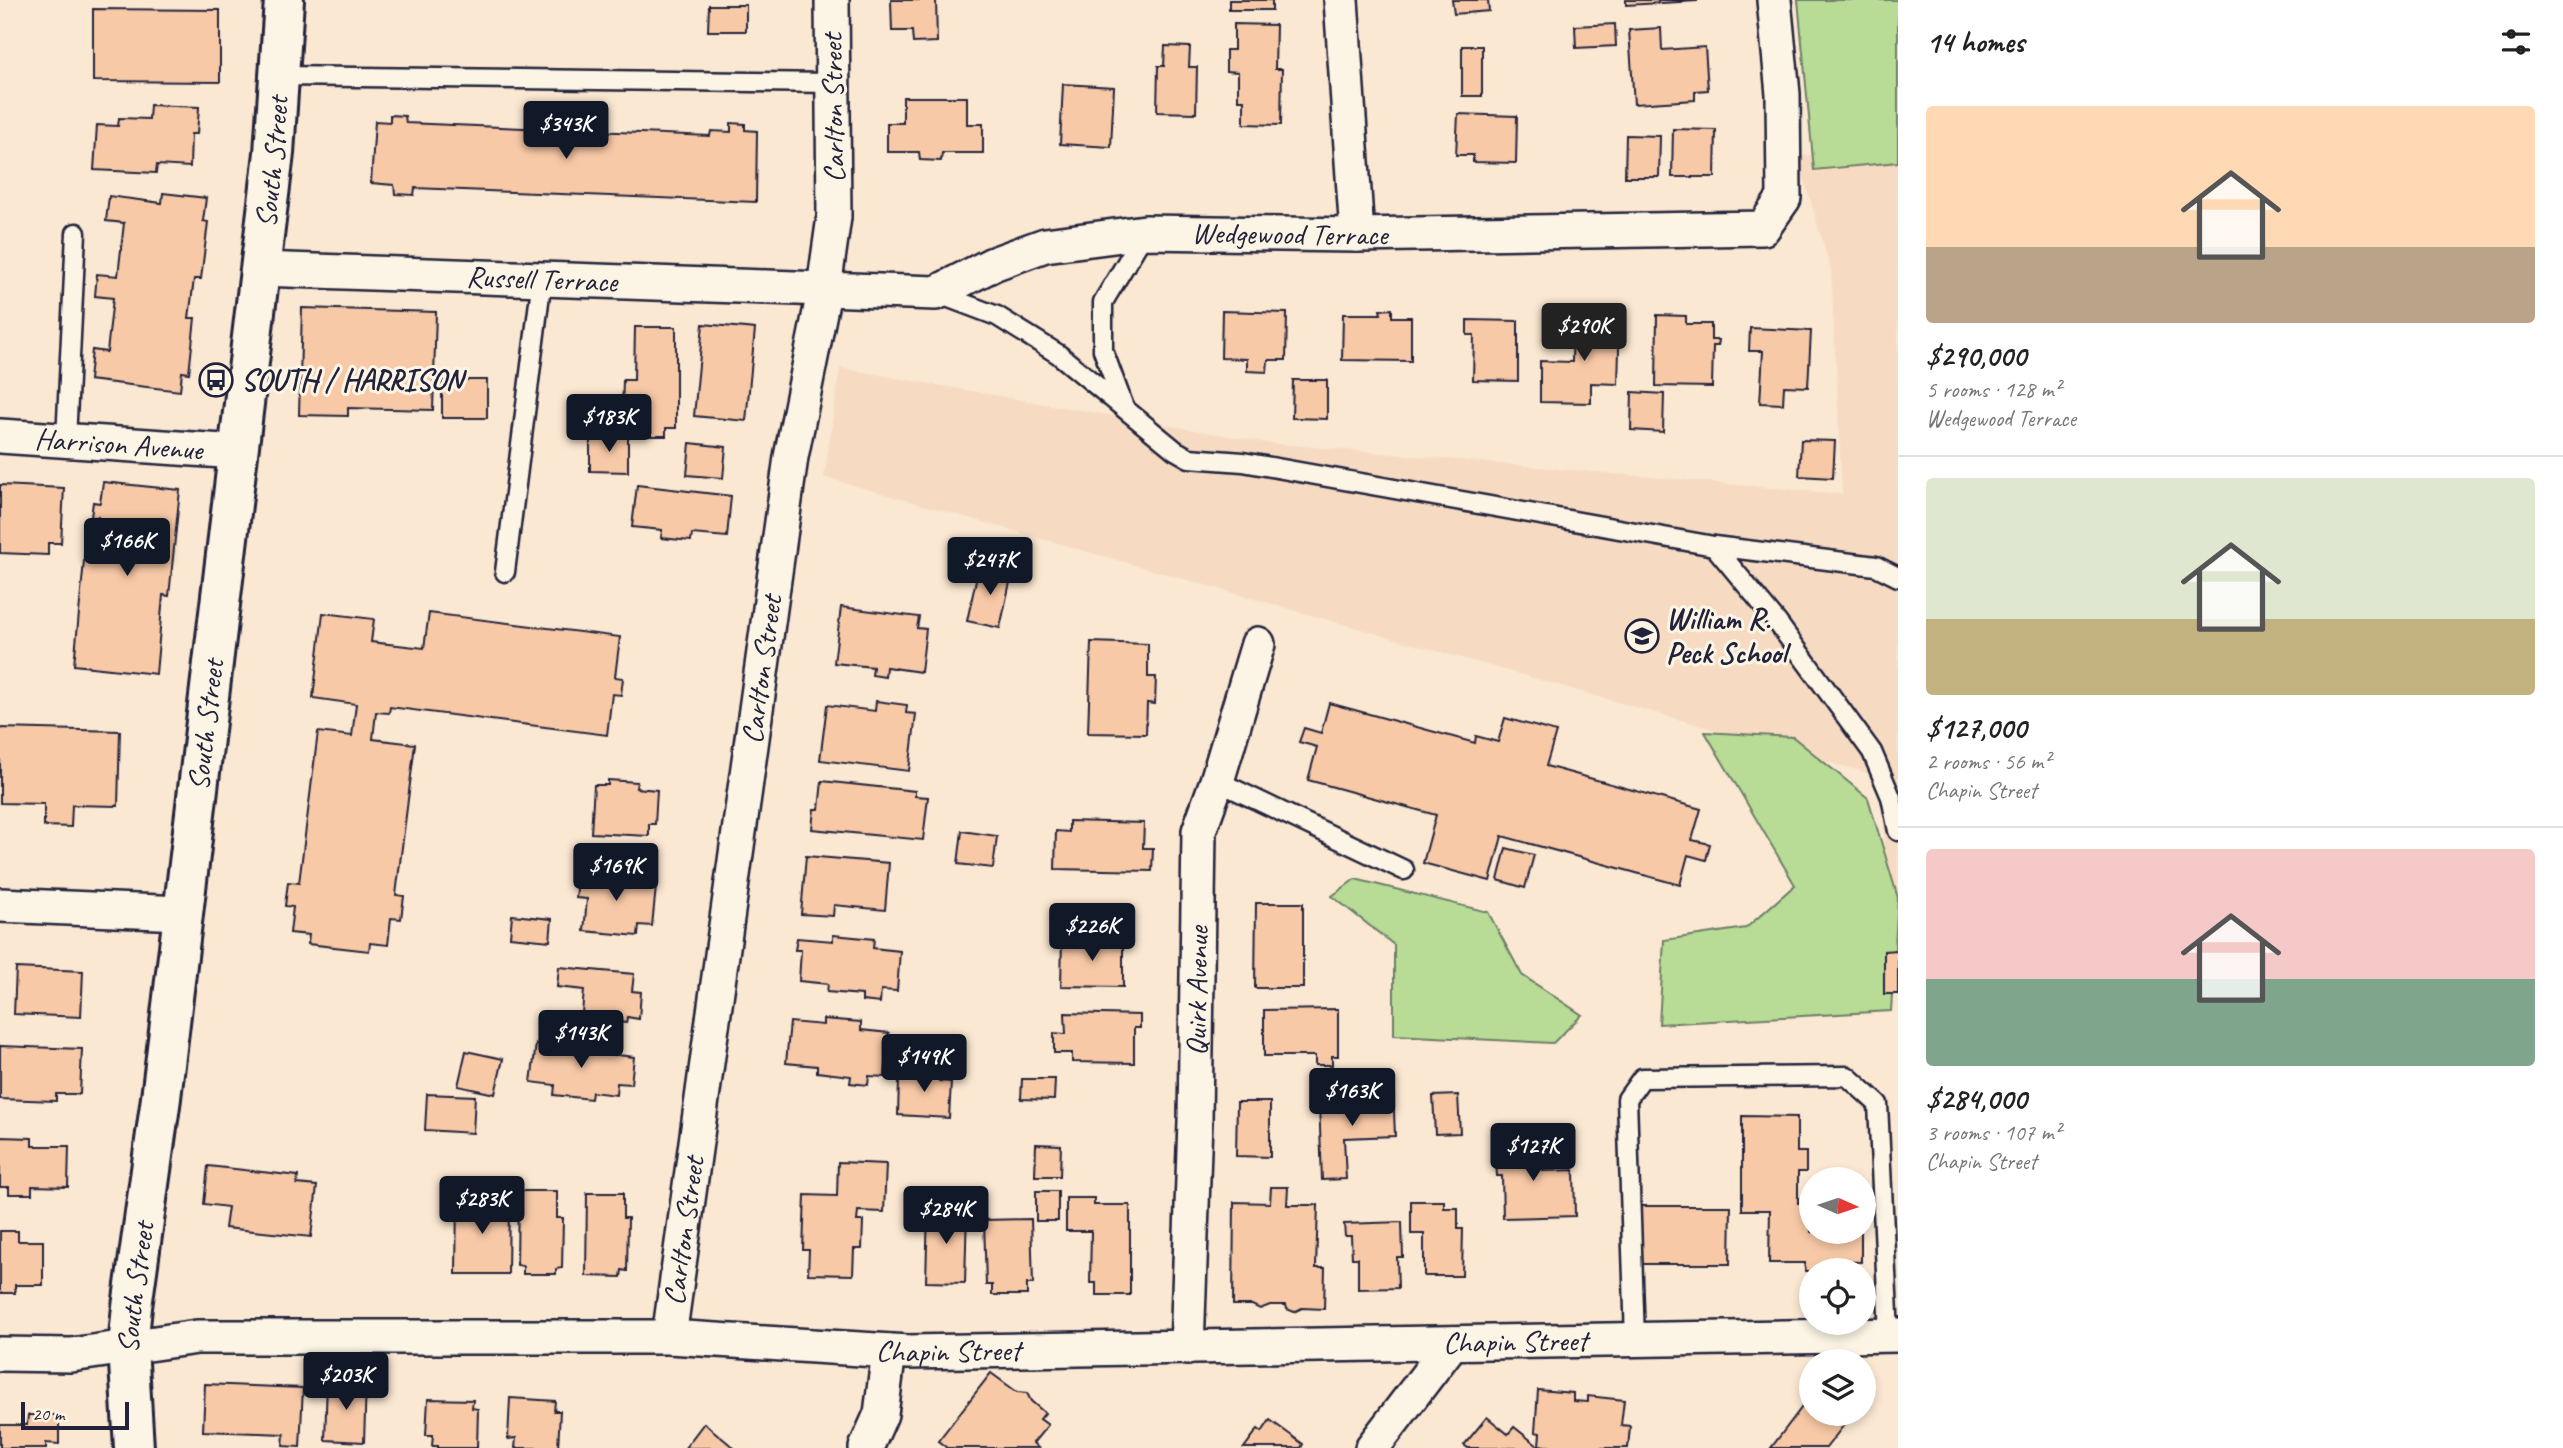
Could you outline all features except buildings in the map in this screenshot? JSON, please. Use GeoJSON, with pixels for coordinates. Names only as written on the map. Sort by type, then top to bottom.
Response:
{"type":"FeatureCollection","features":[{"type":"Feature","properties":{"kind":"main road","name":"South Street"},"geometry":{"type":"LineString","coordinates":[[134,1448],[128,1346],[132,1307],[161,1098],[274,153],[284,0]]}},
{"type":"Feature","properties":{"kind":"street","name":"Carlton Street"},"geometry":{"type":"LineString","coordinates":[[669,1338],[791,457],[824,288],[834,217],[832,0]]}},
{"type":"Feature","properties":{"kind":"street"},"geometry":{"type":"LineString","coordinates":[[1341,0],[1357,236]]}},
{"type":"Feature","properties":{"kind":"street","name":"Wedgewood Terrace"},"geometry":{"type":"LineString","coordinates":[[824,288],[936,293],[993,264],[1045,245],[1145,232],[1357,236],[1763,228],[1784,198],[1783,94],[1774,0]]}},
{"type":"Feature","properties":{"kind":"street","name":"Russell Terrace"},"geometry":{"type":"LineString","coordinates":[[260,269],[824,288]]}},
{"type":"Feature","properties":{"kind":"street","name":"Harrison Avenue"},"geometry":{"type":"LineString","coordinates":[[0,436],[238,452]]}},
{"type":"Feature","properties":{"kind":"street","name":"Quirk Avenue"},"geometry":{"type":"LineString","coordinates":[[1187,1348],[1195,1121],[1199,831],[1217,781],[1258,644]]}},
{"type":"Feature","properties":{"kind":"street"},"geometry":{"type":"LineString","coordinates":[[0,905],[182,913]]}},
{"type":"Feature","properties":{"kind":"street","name":"Chapin Street"},"geometry":{"type":"LineString","coordinates":[[0,1354],[71,1355],[197,1337],[669,1338],[889,1351],[1894,1335]]}},
{"type":"Feature","properties":{"kind":"street"},"geometry":{"type":"LineString","coordinates":[[1372,1448],[1452,1343]]}},
{"type":"Feature","properties":{"kind":"street"},"geometry":{"type":"LineString","coordinates":[[866,1448],[881,1414],[889,1351]]}},
{"type":"Feature","properties":{"kind":"lane"},"geometry":{"type":"LineString","coordinates":[[279,76],[834,83]]}},
{"type":"Feature","properties":{"kind":"lane"},"geometry":{"type":"LineString","coordinates":[[1124,407],[1103,350],[1103,302],[1145,232]]}},
{"type":"Feature","properties":{"kind":"lane"},"geometry":{"type":"LineString","coordinates":[[66,440],[76,233]]}},
{"type":"Feature","properties":{"kind":"lane"},"geometry":{"type":"LineString","coordinates":[[505,572],[542,278]]}},
{"type":"Feature","properties":{"kind":"lane"},"geometry":{"type":"LineString","coordinates":[[936,293],[997,316],[1058,354],[1175,450],[1189,458],[1243,462],[1714,546],[1876,566],[1898,577]]}},
{"type":"Feature","properties":{"kind":"lane"},"geometry":{"type":"LineString","coordinates":[[1714,546],[1777,622],[1872,752],[1891,797],[1898,831]]}},
{"type":"Feature","properties":{"kind":"lane"},"geometry":{"type":"LineString","coordinates":[[1217,781],[1404,870]]}},
{"type":"Feature","properties":{"kind":"lane"},"geometry":{"type":"LineString","coordinates":[[1634,1340],[1627,1099],[1642,1078],[1847,1076],[1878,1104],[1894,1335]]}},
{"type":"Feature","properties":{"kind":"shaded area","name":"William R. Peck School"},"geometry":{"type":"Polygon","coordinates":[[[1797,155],[1898,158],[1898,946],[1882,946],[1885,778],[824,477],[840,368],[1268,443],[1842,494],[1831,270],[1797,155]]]}},
{"type":"Feature","properties":{"kind":"green space"},"geometry":{"type":"Polygon","coordinates":[[[1798,0],[1898,0],[1898,162],[1814,170],[1798,0]]]}},
{"type":"Feature","properties":{"kind":"green space"},"geometry":{"type":"Polygon","coordinates":[[[1705,732],[1793,737],[1868,798],[1898,898],[1891,1011],[1659,1024],[1664,940],[1746,928],[1795,885],[1705,732]]]}},
{"type":"Feature","properties":{"kind":"green space"},"geometry":{"type":"Polygon","coordinates":[[[1355,879],[1488,912],[1522,975],[1582,1015],[1553,1043],[1394,1035],[1394,945],[1332,896],[1355,879]]]}},
{"type":"Feature","properties":{"kind":"place","name":"SOUTH / HARRISON"},"geometry":{"type":"Point","coordinates":[216,380]}},
{"type":"Feature","properties":{"kind":"place","name":"William R. Peck School"},"geometry":{"type":"Point","coordinates":[1642,636]}}]}
